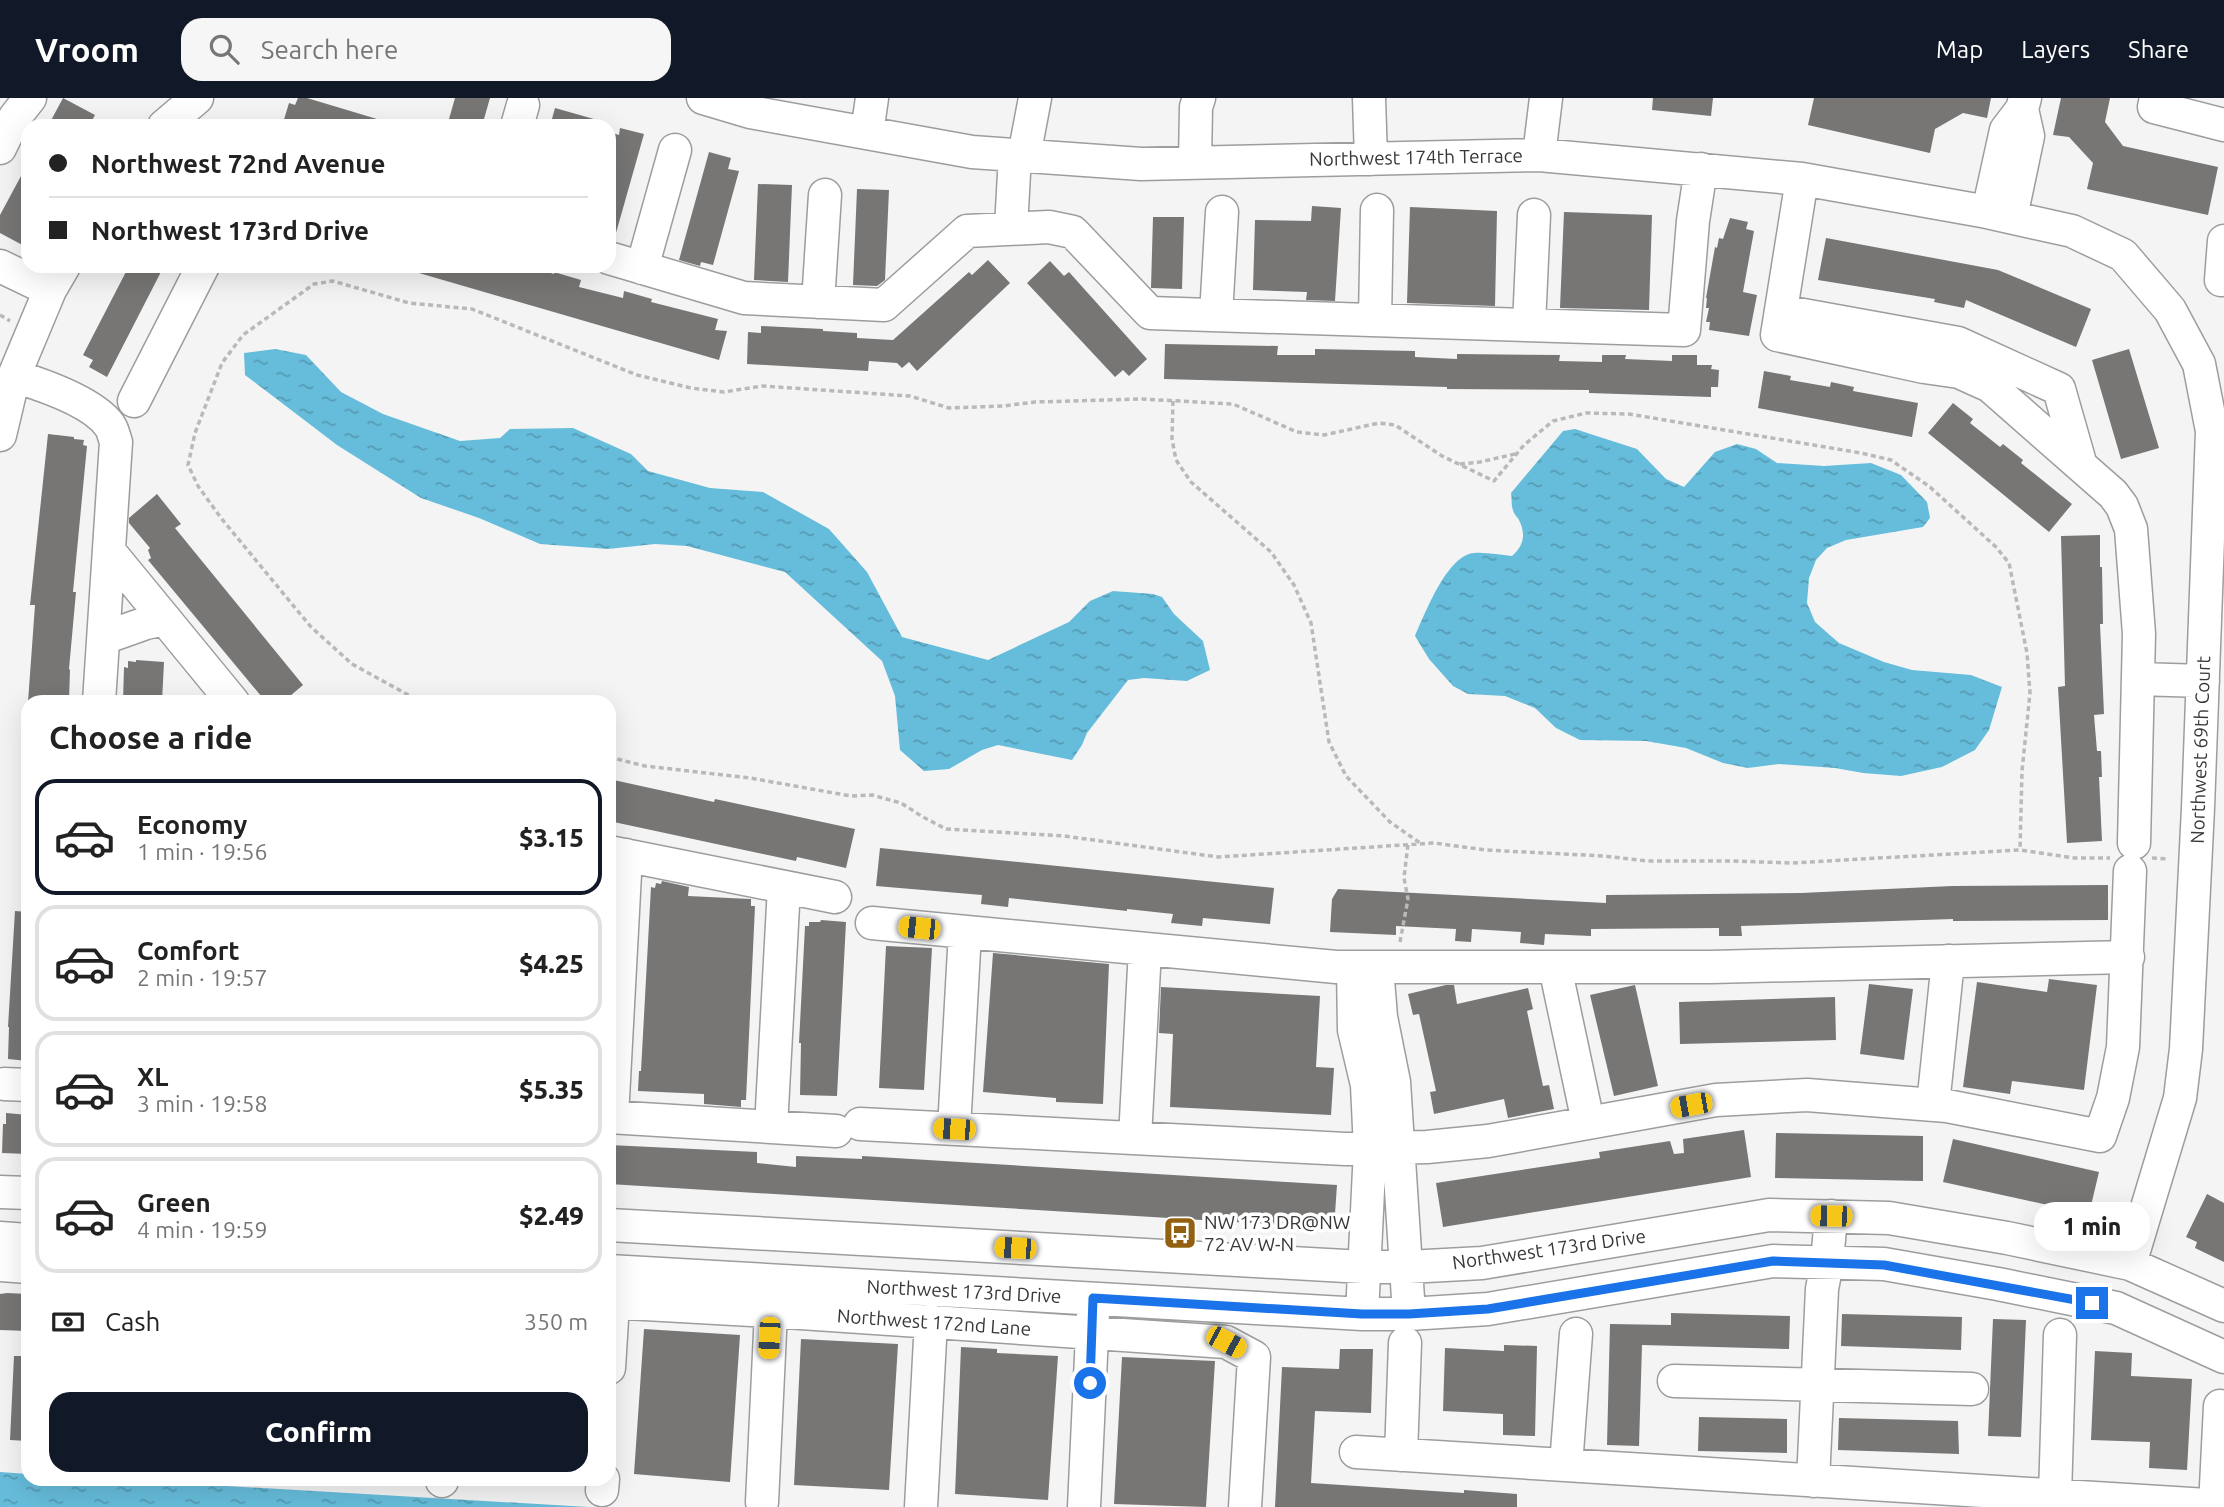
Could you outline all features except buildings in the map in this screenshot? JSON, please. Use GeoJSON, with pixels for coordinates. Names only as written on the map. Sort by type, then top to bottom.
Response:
{"type":"FeatureCollection","features":[{"type":"Feature","properties":{"kind":"street"},"geometry":{"type":"LineString","coordinates":[[0,148],[15,117],[30,98]]}},
{"type":"Feature","properties":{"kind":"street"},"geometry":{"type":"LineString","coordinates":[[172,119],[197,98]]}},
{"type":"Feature","properties":{"kind":"street","name":"Northwest 174th Terrace"},"geometry":{"type":"LineString","coordinates":[[704,98],[750,112],[972,152],[1024,156],[1141,164],[1539,155],[1802,179],[2072,231],[2123,255]]}},
{"type":"Feature","properties":{"kind":"street"},"geometry":{"type":"LineString","coordinates":[[867,133],[872,98]]}},
{"type":"Feature","properties":{"kind":"street"},"geometry":{"type":"LineString","coordinates":[[1021,228],[1024,156],[1035,98]]}},
{"type":"Feature","properties":{"kind":"street"},"geometry":{"type":"LineString","coordinates":[[1195,162],[1196,107],[1199,98]]}},
{"type":"Feature","properties":{"kind":"street"},"geometry":{"type":"LineString","coordinates":[[1369,98],[1371,159]]}},
{"type":"Feature","properties":{"kind":"street"},"geometry":{"type":"LineString","coordinates":[[1539,155],[1546,98]]}},
{"type":"Feature","properties":{"kind":"street"},"geometry":{"type":"LineString","coordinates":[[2156,98],[2154,107],[2224,125]]}},
{"type":"Feature","properties":{"kind":"street"},"geometry":{"type":"LineString","coordinates":[[1999,215],[2006,130],[2024,103]]}},
{"type":"Feature","properties":{"kind":"street"},"geometry":{"type":"LineString","coordinates":[[642,268],[675,150]]}},
{"type":"Feature","properties":{"kind":"street"},"geometry":{"type":"LineString","coordinates":[[616,260],[744,298],[884,305],[967,231],[1049,227],[1073,232],[1150,313],[1684,330],[1700,169]]}},
{"type":"Feature","properties":{"kind":"street"},"geometry":{"type":"LineString","coordinates":[[616,1117],[771,1127],[954,1129],[1345,1149],[1488,1141],[1716,1100],[1808,1096],[1947,1106],[2100,1136],[2113,1098],[2123,1047],[2128,957],[2139,634],[2131,529],[2122,506],[2113,494],[1990,386],[1959,372],[1777,335],[1802,179]]}},
{"type":"Feature","properties":{"kind":"street"},"geometry":{"type":"LineString","coordinates":[[818,302],[825,195]]}},
{"type":"Feature","properties":{"kind":"street"},"geometry":{"type":"LineString","coordinates":[[1375,320],[1377,210]]}},
{"type":"Feature","properties":{"kind":"street"},"geometry":{"type":"LineString","coordinates":[[1216,315],[1222,212]]}},
{"type":"Feature","properties":{"kind":"street"},"geometry":{"type":"LineString","coordinates":[[1529,325],[1534,215]]}},
{"type":"Feature","properties":{"kind":"street"},"geometry":{"type":"LineString","coordinates":[[2221,280],[2224,241]]}},
{"type":"Feature","properties":{"kind":"street","name":"Northwest 69th Court"},"geometry":{"type":"LineString","coordinates":[[2123,255],[2170,310],[2199,364],[2213,431],[2203,681],[2211,822],[2180,1098],[2130,1264]]}},
{"type":"Feature","properties":{"kind":"street"},"geometry":{"type":"LineString","coordinates":[[0,266],[21,270]]}},
{"type":"Feature","properties":{"kind":"street"},"geometry":{"type":"LineString","coordinates":[[0,435],[14,376],[57,278],[33,273]]}},
{"type":"Feature","properties":{"kind":"street"},"geometry":{"type":"LineString","coordinates":[[134,401],[198,273]]}},
{"type":"Feature","properties":{"kind":"street"},"geometry":{"type":"LineString","coordinates":[[1781,311],[1958,343],[2059,389],[2081,466]]}},
{"type":"Feature","properties":{"kind":"street"},"geometry":{"type":"LineString","coordinates":[[14,376],[47,387],[100,416],[110,426],[116,442],[100,695]]}},
{"type":"Feature","properties":{"kind":"street"},"geometry":{"type":"LineString","coordinates":[[109,551],[227,695]]}},
{"type":"Feature","properties":{"kind":"street"},"geometry":{"type":"LineString","coordinates":[[104,638],[165,619]]}},
{"type":"Feature","properties":{"kind":"street"},"geometry":{"type":"LineString","coordinates":[[2138,679],[2203,681]]}},
{"type":"Feature","properties":{"kind":"street"},"geometry":{"type":"LineString","coordinates":[[616,918],[618,854],[835,897]]}},
{"type":"Feature","properties":{"kind":"street"},"geometry":{"type":"LineString","coordinates":[[771,1127],[784,887]]}},
{"type":"Feature","properties":{"kind":"street"},"geometry":{"type":"LineString","coordinates":[[872,923],[1375,968],[1725,967],[2128,957]]}},
{"type":"Feature","properties":{"kind":"street"},"geometry":{"type":"LineString","coordinates":[[954,1129],[965,932]]}},
{"type":"Feature","properties":{"kind":"street"},"geometry":{"type":"LineString","coordinates":[[1135,1138],[1145,949]]}},
{"type":"Feature","properties":{"kind":"street"},"geometry":{"type":"LineString","coordinates":[[1933,1105],[1948,961]]}},
{"type":"Feature","properties":{"kind":"street"},"geometry":{"type":"LineString","coordinates":[[1555,967],[1588,1122]]}},
{"type":"Feature","properties":{"kind":"street"},"geometry":{"type":"LineString","coordinates":[[1375,968],[1354,1030],[1384,1148],[1408,1268],[1401,1455]]}},
{"type":"Feature","properties":{"kind":"street"},"geometry":{"type":"LineString","coordinates":[[1362,1314],[1363,1267],[1384,1148]]}},
{"type":"Feature","properties":{"kind":"street"},"geometry":{"type":"LineString","coordinates":[[0,1192],[21,1193]]}},
{"type":"Feature","properties":{"kind":"street","name":"Northwest 173rd Drive"},"geometry":{"type":"LineString","coordinates":[[616,1225],[1408,1268],[1482,1263],[1769,1215],[1889,1218],[2007,1238],[2130,1264],[2224,1306]]}},
{"type":"Feature","properties":{"kind":"street"},"geometry":{"type":"LineString","coordinates":[[1813,1480],[1822,1289],[1831,1216]]}},
{"type":"Feature","properties":{"kind":"street"},"geometry":{"type":"LineString","coordinates":[[0,1238],[21,1240]]}},
{"type":"Feature","properties":{"kind":"street"},"geometry":{"type":"LineString","coordinates":[[1084,1507],[1096,1252]]}},
{"type":"Feature","properties":{"kind":"street","name":"Northwest 173rd Drive"},"geometry":{"type":"LineString","coordinates":[[616,1271],[1362,1314],[1407,1329],[1488,1309],[1773,1261],[1884,1265],[2116,1308],[2224,1357]]}},
{"type":"Feature","properties":{"kind":"street"},"geometry":{"type":"LineString","coordinates":[[0,1265],[21,1266]]}},
{"type":"Feature","properties":{"kind":"street","name":"Northwest 172nd Lane"},"geometry":{"type":"LineString","coordinates":[[616,1302],[1226,1342],[1254,1357],[1245,1507]]}},
{"type":"Feature","properties":{"kind":"street"},"geometry":{"type":"LineString","coordinates":[[762,1502],[771,1311]]}},
{"type":"Feature","properties":{"kind":"street"},"geometry":{"type":"LineString","coordinates":[[921,1507],[931,1321]]}},
{"type":"Feature","properties":{"kind":"street"},"geometry":{"type":"LineString","coordinates":[[1566,1465],[1576,1334]]}},
{"type":"Feature","properties":{"kind":"street"},"geometry":{"type":"LineString","coordinates":[[2055,1495],[2060,1335]]}},
{"type":"Feature","properties":{"kind":"street"},"geometry":{"type":"LineString","coordinates":[[1674,1381],[1972,1389]]}},
{"type":"Feature","properties":{"kind":"street"},"geometry":{"type":"LineString","coordinates":[[1356,1452],[2219,1506],[2220,1406]]}},
{"type":"Feature","properties":{"kind":"path"},"geometry":{"type":"LineString","coordinates":[[408,695],[352,664],[311,627],[221,518],[198,486],[188,465],[195,433],[222,363],[243,335],[314,284],[333,281],[409,303],[472,309],[637,375],[691,388],[724,392],[762,386],[910,397],[949,408],[1142,399],[1233,404],[1297,432],[1324,435],[1379,423],[1395,425],[1442,456],[1494,481],[1524,445],[1553,421],[1586,413],[1629,414],[1861,453],[1891,460],[1930,486],[1996,547],[2009,563],[2027,653],[2029,693],[2022,771],[2021,850],[1791,863],[1732,860],[1648,861],[1486,850],[1434,843],[1218,857],[1064,836],[946,829],[901,803],[872,795],[850,796],[750,778],[645,766],[616,759]]}},
{"type":"Feature","properties":{"kind":"path"},"geometry":{"type":"LineString","coordinates":[[1173,401],[1172,439],[1176,460],[1191,482],[1271,552],[1294,585],[1311,624],[1329,742],[1346,776],[1390,822],[1421,844]]}},
{"type":"Feature","properties":{"kind":"path"},"geometry":{"type":"LineString","coordinates":[[1458,464],[1516,454]]}},
{"type":"Feature","properties":{"kind":"path"},"geometry":{"type":"LineString","coordinates":[[1375,968],[1408,899],[1405,878],[1408,844]]}},
{"type":"Feature","properties":{"kind":"water"},"geometry":{"type":"Polygon","coordinates":[[[275,349],[306,355],[341,392],[383,414],[460,441],[500,438],[510,429],[573,428],[631,454],[648,471],[710,488],[763,492],[829,529],[867,572],[902,637],[988,660],[1069,622],[1090,601],[1113,591],[1153,594],[1162,597],[1174,614],[1203,641],[1210,670],[1187,681],[1144,678],[1128,680],[1087,733],[1072,760],[998,745],[982,750],[949,769],[924,771],[900,750],[895,696],[882,661],[785,572],[687,546],[655,544],[608,549],[540,544],[479,518],[421,498],[337,445],[245,375],[244,353],[275,349]]]}},
{"type":"Feature","properties":{"kind":"water"},"geometry":{"type":"Polygon","coordinates":[[[1575,429],[1637,449],[1666,479],[1684,487],[1715,452],[1737,444],[1756,449],[1777,463],[1824,466],[1871,463],[1901,475],[1927,502],[1930,518],[1923,527],[1846,540],[1827,548],[1816,560],[1809,578],[1807,603],[1815,622],[1839,643],[1884,662],[1912,670],[1971,675],[2002,687],[1989,730],[1975,750],[1942,767],[1901,776],[1779,764],[1748,768],[1723,763],[1686,748],[1646,741],[1580,740],[1556,728],[1535,708],[1505,696],[1468,694],[1453,686],[1429,659],[1415,636],[1431,601],[1446,574],[1464,556],[1479,553],[1512,556],[1516,552],[1523,535],[1512,508],[1511,493],[1563,431],[1575,429]]]}},
{"type":"Feature","properties":{"kind":"water"},"geometry":{"type":"Polygon","coordinates":[[[0,1472],[21,1474],[21,1486],[228,1486],[589,1507],[0,1507],[0,1472]]]}},
{"type":"Feature","properties":{"kind":"place","name":"NW 173 DR@NW 72 AV W-N"},"geometry":{"type":"Point","coordinates":[1180,1233]}},
{"type":"Feature","properties":{"kind":"route"},"geometry":{"type":"LineString","coordinates":[[1090,1383],[1093,1298],[1362,1314],[1409,1314],[1488,1309],[1773,1261],[1884,1265],[2092,1303]]}}]}
